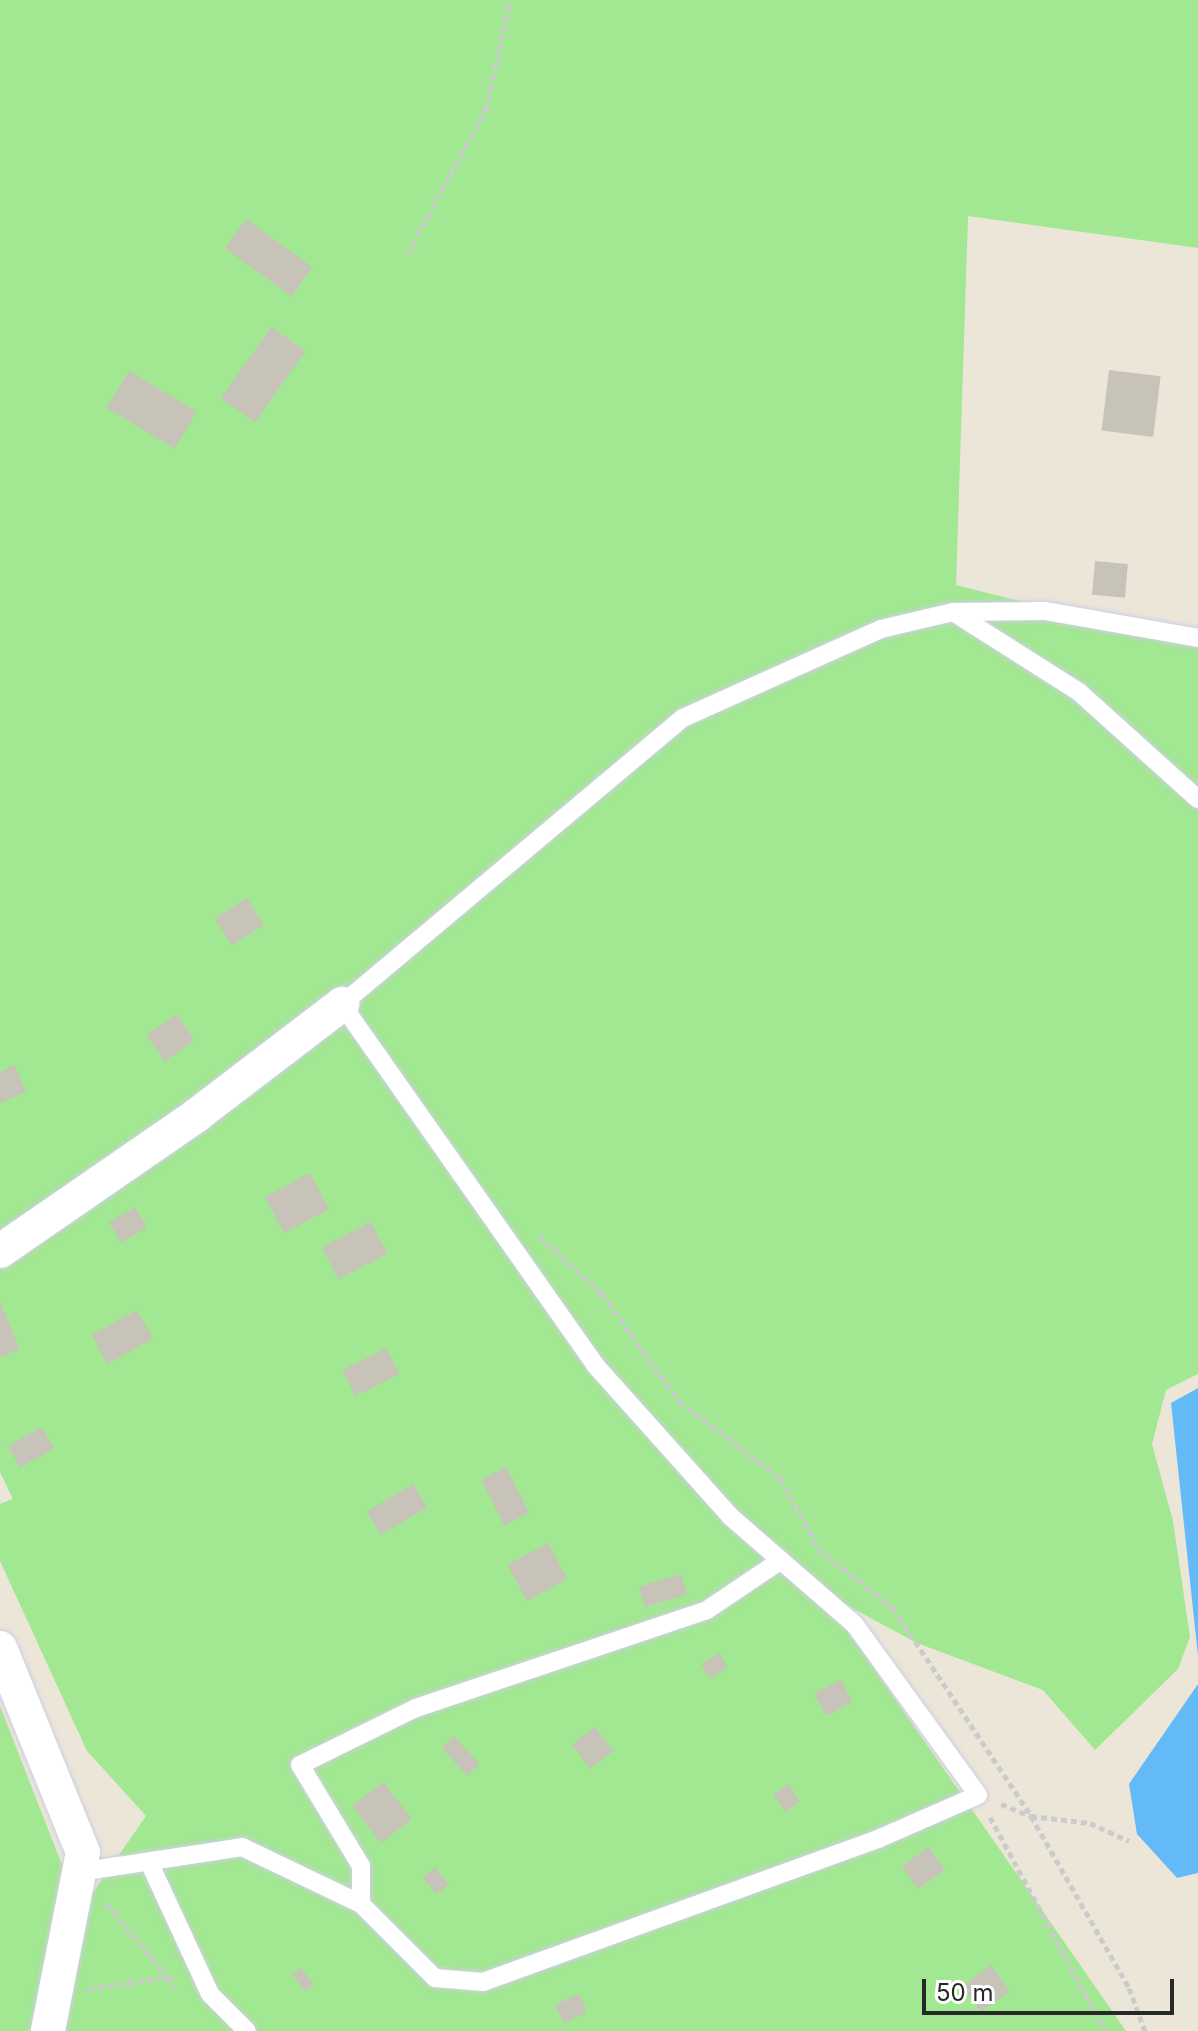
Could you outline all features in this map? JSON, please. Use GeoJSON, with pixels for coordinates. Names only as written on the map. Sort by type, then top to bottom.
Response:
{"type":"FeatureCollection","features":[{"type":"Feature","properties":{"kind":"street"},"geometry":{"type":"LineString","coordinates":[[0,1251],[197,1115],[342,1004]]}},
{"type":"Feature","properties":{"kind":"street"},"geometry":{"type":"LineString","coordinates":[[0,1648],[83,1852],[50,2022]]}},
{"type":"Feature","properties":{"kind":"lane"},"geometry":{"type":"LineString","coordinates":[[79,1872],[242,1847],[361,1904],[435,1978],[483,1982],[878,1839],[978,1795],[854,1624],[731,1517],[596,1366],[342,1004],[683,718],[881,629],[953,612],[1045,611],[1198,638]]}},
{"type":"Feature","properties":{"kind":"lane"},"geometry":{"type":"LineString","coordinates":[[953,612],[1079,692],[1198,799]]}},
{"type":"Feature","properties":{"kind":"lane"},"geometry":{"type":"LineString","coordinates":[[361,1904],[361,1866],[300,1765],[416,1708],[707,1610],[781,1560]]}},
{"type":"Feature","properties":{"kind":"lane"},"geometry":{"type":"LineString","coordinates":[[149,1862],[210,1994],[247,2031]]}},
{"type":"Feature","properties":{"kind":"path"},"geometry":{"type":"LineString","coordinates":[[408,253],[486,109],[510,0]]}},
{"type":"Feature","properties":{"kind":"path"},"geometry":{"type":"LineString","coordinates":[[534,1232],[602,1294],[679,1401],[780,1478],[819,1549],[893,1608],[1031,1816],[1129,1988],[1145,2031]]}},
{"type":"Feature","properties":{"kind":"path"},"geometry":{"type":"LineString","coordinates":[[978,1795],[1031,1816],[1090,1823],[1129,1841]]}},
{"type":"Feature","properties":{"kind":"path"},"geometry":{"type":"LineString","coordinates":[[978,1795],[1105,2031]]}},
{"type":"Feature","properties":{"kind":"path"},"geometry":{"type":"LineString","coordinates":[[79,1872],[186,1998]]}},
{"type":"Feature","properties":{"kind":"path"},"geometry":{"type":"LineString","coordinates":[[50,2022],[82,1990],[168,1977]]}},
{"type":"Feature","properties":{"kind":"green space"},"geometry":{"type":"Polygon","coordinates":[[[0,0],[1198,0],[1198,248],[968,216],[956,585],[1198,646],[1198,1374],[1166,1390],[1152,1444],[1173,1521],[1190,1637],[1178,1669],[1095,1750],[1043,1690],[917,1643],[820,1591],[1126,2031],[0,2031],[0,1706],[80,1911],[146,1816],[87,1751],[0,1561],[0,1504],[13,1499],[0,1472],[0,0]]]}},
{"type":"Feature","properties":{"kind":"water"},"geometry":{"type":"Polygon","coordinates":[[[1198,1388],[1198,1656],[1171,1403],[1198,1388]]]}},
{"type":"Feature","properties":{"kind":"water"},"geometry":{"type":"Polygon","coordinates":[[[1198,1684],[1198,1873],[1177,1878],[1137,1834],[1129,1784],[1198,1684]]]}},
{"type":"Feature","properties":{"kind":"building"},"geometry":{"type":"Polygon","coordinates":[[[246,219],[312,267],[291,296],[225,248],[246,219]]]}},
{"type":"Feature","properties":{"kind":"building"},"geometry":{"type":"Polygon","coordinates":[[[271,327],[305,351],[256,422],[221,398],[271,327]]]}},
{"type":"Feature","properties":{"kind":"building"},"geometry":{"type":"Polygon","coordinates":[[[1109,370],[1161,376],[1153,437],[1102,431],[1109,370]]]}},
{"type":"Feature","properties":{"kind":"building"},"geometry":{"type":"Polygon","coordinates":[[[129,371],[197,412],[175,449],[107,408],[129,371]]]}},
{"type":"Feature","properties":{"kind":"building"},"geometry":{"type":"Polygon","coordinates":[[[1095,561],[1128,564],[1125,598],[1092,595],[1095,561]]]}},
{"type":"Feature","properties":{"kind":"building"},"geometry":{"type":"Polygon","coordinates":[[[247,898],[264,925],[232,945],[215,918],[247,898]]]}},
{"type":"Feature","properties":{"kind":"building"},"geometry":{"type":"Polygon","coordinates":[[[177,1014],[195,1041],[164,1061],[146,1035],[177,1014]]]}},
{"type":"Feature","properties":{"kind":"building"},"geometry":{"type":"Polygon","coordinates":[[[15,1065],[26,1092],[0,1103],[0,1072],[15,1065]]]}},
{"type":"Feature","properties":{"kind":"building"},"geometry":{"type":"Polygon","coordinates":[[[310,1173],[329,1209],[284,1233],[265,1197],[310,1173]]]}},
{"type":"Feature","properties":{"kind":"building"},"geometry":{"type":"Polygon","coordinates":[[[135,1207],[147,1228],[121,1243],[109,1222],[135,1207]]]}},
{"type":"Feature","properties":{"kind":"building"},"geometry":{"type":"Polygon","coordinates":[[[371,1222],[387,1254],[338,1279],[322,1247],[371,1222]]]}},
{"type":"Feature","properties":{"kind":"building"},"geometry":{"type":"Polygon","coordinates":[[[0,1302],[20,1349],[0,1357],[0,1302]]]}},
{"type":"Feature","properties":{"kind":"building"},"geometry":{"type":"Polygon","coordinates":[[[137,1310],[153,1339],[108,1364],[92,1335],[137,1310]]]}},
{"type":"Feature","properties":{"kind":"building"},"geometry":{"type":"Polygon","coordinates":[[[386,1348],[399,1374],[356,1396],[342,1370],[386,1348]]]}},
{"type":"Feature","properties":{"kind":"building"},"geometry":{"type":"Polygon","coordinates":[[[42,1427],[54,1449],[20,1468],[8,1446],[42,1427]]]}},
{"type":"Feature","properties":{"kind":"building"},"geometry":{"type":"Polygon","coordinates":[[[506,1467],[529,1512],[504,1525],[481,1480],[506,1467]]]}},
{"type":"Feature","properties":{"kind":"building"},"geometry":{"type":"Polygon","coordinates":[[[413,1484],[427,1507],[381,1535],[367,1512],[413,1484]]]}},
{"type":"Feature","properties":{"kind":"building"},"geometry":{"type":"Polygon","coordinates":[[[548,1543],[567,1579],[527,1601],[507,1565],[548,1543]]]}},
{"type":"Feature","properties":{"kind":"building"},"geometry":{"type":"Polygon","coordinates":[[[681,1574],[687,1594],[645,1607],[639,1587],[681,1574]]]}},
{"type":"Feature","properties":{"kind":"building"},"geometry":{"type":"Polygon","coordinates":[[[719,1653],[728,1668],[710,1678],[701,1664],[719,1653]]]}},
{"type":"Feature","properties":{"kind":"building"},"geometry":{"type":"Polygon","coordinates":[[[841,1680],[852,1702],[826,1716],[814,1694],[841,1680]]]}},
{"type":"Feature","properties":{"kind":"building"},"geometry":{"type":"Polygon","coordinates":[[[595,1727],[613,1751],[590,1768],[572,1744],[595,1727]]]}},
{"type":"Feature","properties":{"kind":"building"},"geometry":{"type":"Polygon","coordinates":[[[454,1736],[479,1764],[467,1776],[441,1747],[454,1736]]]}},
{"type":"Feature","properties":{"kind":"building"},"geometry":{"type":"Polygon","coordinates":[[[383,1782],[412,1819],[381,1843],[352,1806],[383,1782]]]}},
{"type":"Feature","properties":{"kind":"building"},"geometry":{"type":"Polygon","coordinates":[[[788,1784],[800,1801],[785,1812],[773,1794],[788,1784]]]}},
{"type":"Feature","properties":{"kind":"building"},"geometry":{"type":"Polygon","coordinates":[[[929,1847],[945,1870],[918,1889],[902,1866],[929,1847]]]}},
{"type":"Feature","properties":{"kind":"building"},"geometry":{"type":"Polygon","coordinates":[[[435,1867],[449,1884],[436,1894],[423,1877],[435,1867]]]}},
{"type":"Feature","properties":{"kind":"building"},"geometry":{"type":"Polygon","coordinates":[[[991,1965],[1010,1991],[981,2012],[962,1986],[991,1965]]]}},
{"type":"Feature","properties":{"kind":"building"},"geometry":{"type":"Polygon","coordinates":[[[301,1968],[314,1985],[305,1991],[292,1975],[301,1968]]]}},
{"type":"Feature","properties":{"kind":"building"},"geometry":{"type":"Polygon","coordinates":[[[579,1994],[587,2012],[563,2023],[555,2005],[579,1994]]]}}]}
